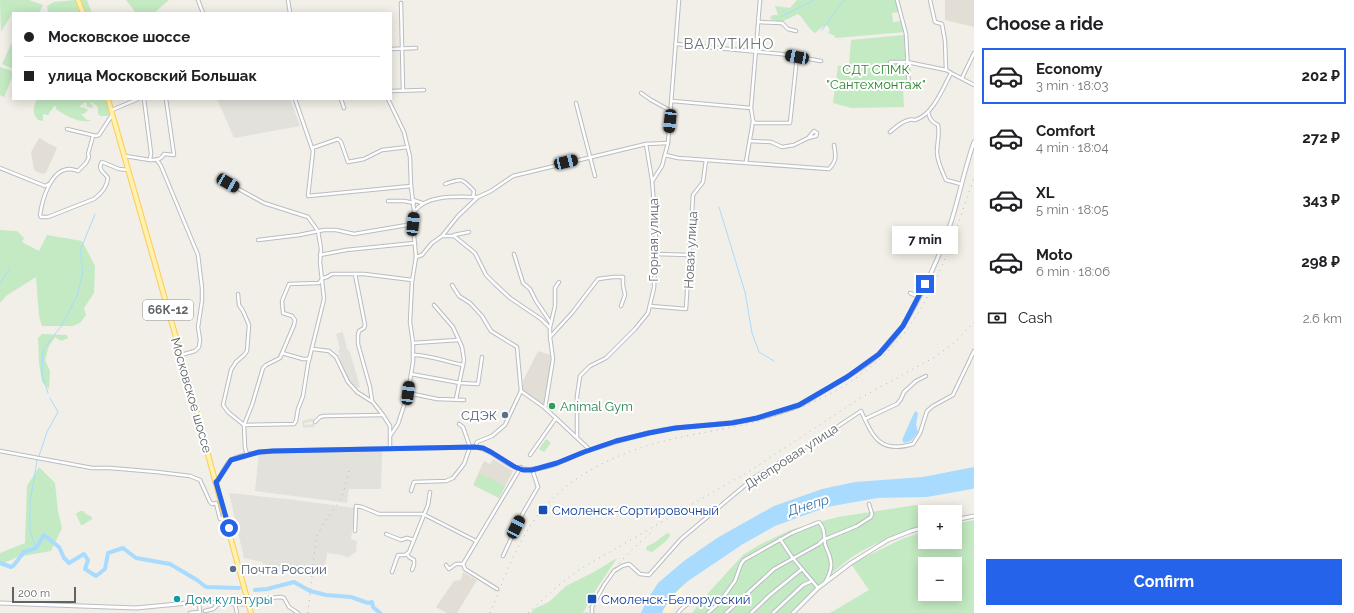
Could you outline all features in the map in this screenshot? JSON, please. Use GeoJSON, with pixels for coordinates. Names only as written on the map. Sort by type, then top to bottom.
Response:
{"type":"FeatureCollection","features":[{"type":"Feature","properties":{"kind":"main road"},"geometry":{"type":"LineString","coordinates":[[78,0],[83,12]]}},
{"type":"Feature","properties":{"kind":"main road","name":"66К-12"},"geometry":{"type":"LineString","coordinates":[[108,100],[124,154]]}},
{"type":"Feature","properties":{"kind":"main road","name":"Московское шоссе"},"geometry":{"type":"LineString","coordinates":[[124,154],[226,517],[248,601]]}},
{"type":"Feature","properties":{"kind":"main road","name":"66К-12"},"geometry":{"type":"LineString","coordinates":[[248,601],[251,613]]}},
{"type":"Feature","properties":{"kind":"street"},"geometry":{"type":"LineString","coordinates":[[198,0],[203,12]]}},
{"type":"Feature","properties":{"kind":"street"},"geometry":{"type":"LineString","coordinates":[[288,0],[290,12]]}},
{"type":"Feature","properties":{"kind":"street"},"geometry":{"type":"LineString","coordinates":[[652,180],[662,166],[668,142],[679,0]]}},
{"type":"Feature","properties":{"kind":"street"},"geometry":{"type":"LineString","coordinates":[[746,162],[753,123],[751,108],[760,0]]}},
{"type":"Feature","properties":{"kind":"street"},"geometry":{"type":"LineString","coordinates":[[897,0],[906,34],[909,89]]}},
{"type":"Feature","properties":{"kind":"street"},"geometry":{"type":"LineString","coordinates":[[930,0],[935,22],[942,24],[945,41],[946,70]]}},
{"type":"Feature","properties":{"kind":"street"},"geometry":{"type":"LineString","coordinates":[[401,3],[403,91]]}},
{"type":"Feature","properties":{"kind":"street"},"geometry":{"type":"LineString","coordinates":[[758,22],[782,23],[788,29],[796,31]]}},
{"type":"Feature","properties":{"kind":"street"},"geometry":{"type":"LineString","coordinates":[[676,44],[756,51],[821,61]]}},
{"type":"Feature","properties":{"kind":"street"},"geometry":{"type":"LineString","coordinates":[[392,48],[416,48]]}},
{"type":"Feature","properties":{"kind":"street"},"geometry":{"type":"LineString","coordinates":[[962,78],[974,53]]}},
{"type":"Feature","properties":{"kind":"street"},"geometry":{"type":"LineString","coordinates":[[753,123],[790,122],[797,57]]}},
{"type":"Feature","properties":{"kind":"street"},"geometry":{"type":"LineString","coordinates":[[890,62],[907,62],[946,70],[974,85]]}},
{"type":"Feature","properties":{"kind":"street"},"geometry":{"type":"LineString","coordinates":[[890,132],[908,120],[915,120],[928,112],[941,92],[950,73]]}},
{"type":"Feature","properties":{"kind":"street"},"geometry":{"type":"LineString","coordinates":[[392,91],[424,90]]}},
{"type":"Feature","properties":{"kind":"street"},"geometry":{"type":"LineString","coordinates":[[641,92],[651,100],[671,111]]}},
{"type":"Feature","properties":{"kind":"street"},"geometry":{"type":"LineString","coordinates":[[111,110],[136,100]]}},
{"type":"Feature","properties":{"kind":"street"},"geometry":{"type":"LineString","coordinates":[[144,100],[151,153],[150,160]]}},
{"type":"Feature","properties":{"kind":"street"},"geometry":{"type":"LineString","coordinates":[[124,154],[150,160],[157,160],[164,154],[174,155],[166,100]]}},
{"type":"Feature","properties":{"kind":"street"},"geometry":{"type":"LineString","coordinates":[[295,100],[312,148],[313,156],[308,196],[411,186]]}},
{"type":"Feature","properties":{"kind":"street"},"geometry":{"type":"LineString","coordinates":[[341,100],[344,108]]}},
{"type":"Feature","properties":{"kind":"street"},"geometry":{"type":"LineString","coordinates":[[388,100],[404,132],[410,157],[416,257],[412,280],[410,322],[413,343],[411,374],[408,393],[398,424],[390,436]]}},
{"type":"Feature","properties":{"kind":"street"},"geometry":{"type":"LineString","coordinates":[[672,101],[751,108]]}},
{"type":"Feature","properties":{"kind":"street"},"geometry":{"type":"LineString","coordinates":[[576,103],[595,176]]}},
{"type":"Feature","properties":{"kind":"street"},"geometry":{"type":"LineString","coordinates":[[928,112],[929,119],[938,125],[940,132],[937,154],[946,180],[961,184]]}},
{"type":"Feature","properties":{"kind":"street"},"geometry":{"type":"LineString","coordinates":[[67,129],[96,136],[99,135],[112,115]]}},
{"type":"Feature","properties":{"kind":"street"},"geometry":{"type":"LineString","coordinates":[[93,136],[88,157],[81,169],[78,171],[70,169],[65,170],[51,182],[43,200],[40,215],[43,218],[94,199],[99,195],[108,181],[108,178],[101,172],[100,169],[102,162],[119,169],[128,170]]}},
{"type":"Feature","properties":{"kind":"street"},"geometry":{"type":"LineString","coordinates":[[312,148],[338,138],[341,142],[348,162],[364,159],[382,150],[408,147]]}},
{"type":"Feature","properties":{"kind":"street"},"geometry":{"type":"LineString","coordinates":[[750,141],[771,142],[782,147],[808,138]]}},
{"type":"Feature","properties":{"kind":"street"},"geometry":{"type":"LineString","coordinates":[[416,257],[422,255],[432,243],[442,236],[458,216],[478,197],[513,176],[591,156],[646,144],[668,142]]}},
{"type":"Feature","properties":{"kind":"street"},"geometry":{"type":"LineString","coordinates":[[216,482],[231,460],[247,455],[273,451],[475,447],[483,448],[491,452],[515,467],[532,470],[557,463],[590,450],[649,433],[675,428],[732,423],[799,405],[814,398],[859,369],[879,354],[903,326],[919,297],[942,248],[974,142]]}},
{"type":"Feature","properties":{"kind":"street","name":"Горная улица"},"geometry":{"type":"LineString","coordinates":[[577,437],[577,396],[580,376],[590,366],[606,358],[636,329],[648,313],[651,306],[654,288],[656,228],[652,180],[646,144]]}},
{"type":"Feature","properties":{"kind":"street"},"geometry":{"type":"LineString","coordinates":[[665,155],[678,158],[829,168],[836,158],[834,145]]}},
{"type":"Feature","properties":{"kind":"street"},"geometry":{"type":"LineString","coordinates":[[157,160],[161,166],[198,255],[202,288],[202,302],[198,327],[200,340],[198,347],[194,351],[181,355]]}},
{"type":"Feature","properties":{"kind":"street","name":"Новая улица"},"geometry":{"type":"LineString","coordinates":[[651,306],[686,309],[693,195],[703,182],[706,160]]}},
{"type":"Feature","properties":{"kind":"street"},"geometry":{"type":"LineString","coordinates":[[0,168],[45,186],[51,182]]}},
{"type":"Feature","properties":{"kind":"street"},"geometry":{"type":"LineString","coordinates":[[222,175],[228,183],[264,203],[308,216],[318,231],[324,299],[312,354],[308,364],[303,396],[294,424],[244,425],[228,412],[223,405],[231,370],[236,362],[247,351],[249,325],[239,305],[238,294]]}},
{"type":"Feature","properties":{"kind":"street"},"geometry":{"type":"LineString","coordinates":[[445,184],[458,180],[465,181],[474,191],[473,197]]}},
{"type":"Feature","properties":{"kind":"street"},"geometry":{"type":"LineString","coordinates":[[414,211],[418,206],[428,200],[452,197],[478,197]]}},
{"type":"Feature","properties":{"kind":"street"},"geometry":{"type":"LineString","coordinates":[[388,201],[423,203]]}},
{"type":"Feature","properties":{"kind":"street"},"geometry":{"type":"LineString","coordinates":[[258,240],[318,231],[336,230],[354,234],[413,224]]}},
{"type":"Feature","properties":{"kind":"street"},"geometry":{"type":"LineString","coordinates":[[442,236],[454,236],[469,232]]}},
{"type":"Feature","properties":{"kind":"street"},"geometry":{"type":"LineString","coordinates":[[454,236],[475,253],[486,275],[495,284],[510,298],[541,319],[550,328]]}},
{"type":"Feature","properties":{"kind":"street"},"geometry":{"type":"LineString","coordinates":[[320,255],[346,250],[415,243]]}},
{"type":"Feature","properties":{"kind":"street"},"geometry":{"type":"LineString","coordinates":[[514,254],[523,283],[530,289],[536,301],[551,323]]}},
{"type":"Feature","properties":{"kind":"street"},"geometry":{"type":"LineString","coordinates":[[655,254],[690,255]]}},
{"type":"Feature","properties":{"kind":"street"},"geometry":{"type":"LineString","coordinates":[[247,455],[245,448],[244,425],[252,405],[263,368],[280,358],[294,325],[295,320],[292,316],[283,313],[282,306],[289,284],[319,283],[324,278],[332,274],[355,274],[412,280]]}},
{"type":"Feature","properties":{"kind":"street"},"geometry":{"type":"LineString","coordinates":[[355,274],[365,318],[364,328],[359,331],[358,344],[370,387],[372,401]]}},
{"type":"Feature","properties":{"kind":"street"},"geometry":{"type":"LineString","coordinates":[[550,337],[572,313],[598,279],[613,276],[623,277],[625,295],[621,306]]}},
{"type":"Feature","properties":{"kind":"street"},"geometry":{"type":"LineString","coordinates":[[545,408],[553,359],[550,328],[555,306],[555,288],[559,282]]}},
{"type":"Feature","properties":{"kind":"street"},"geometry":{"type":"LineString","coordinates":[[452,285],[460,296],[470,303],[482,316],[491,331],[517,347],[521,390],[505,426],[492,436],[477,442],[475,447]]}},
{"type":"Feature","properties":{"kind":"street"},"geometry":{"type":"LineString","coordinates":[[910,293],[919,297]]}},
{"type":"Feature","properties":{"kind":"street"},"geometry":{"type":"LineString","coordinates":[[434,305],[453,327],[462,347],[464,360],[456,399]]}},
{"type":"Feature","properties":{"kind":"street"},"geometry":{"type":"LineString","coordinates":[[413,343],[458,340]]}},
{"type":"Feature","properties":{"kind":"street"},"geometry":{"type":"LineString","coordinates":[[312,349],[329,351],[336,357],[348,382],[357,392],[372,401],[384,415],[390,426],[390,449]]}},
{"type":"Feature","properties":{"kind":"street"},"geometry":{"type":"LineString","coordinates":[[926,376],[916,381],[904,392],[901,399],[896,404],[865,419],[878,442],[886,446],[904,447],[913,444],[920,433],[927,411],[953,395],[974,351]]}},
{"type":"Feature","properties":{"kind":"street"},"geometry":{"type":"LineString","coordinates":[[282,353],[303,360],[308,359],[312,354]]}},
{"type":"Feature","properties":{"kind":"street"},"geometry":{"type":"LineString","coordinates":[[413,355],[427,356],[435,360],[463,366]]}},
{"type":"Feature","properties":{"kind":"street"},"geometry":{"type":"LineString","coordinates":[[411,374],[460,383],[478,384],[482,357]]}},
{"type":"Feature","properties":{"kind":"street"},"geometry":{"type":"LineString","coordinates":[[521,390],[545,408],[590,450]]}},
{"type":"Feature","properties":{"kind":"street"},"geometry":{"type":"LineString","coordinates":[[408,393],[437,399],[464,400]]}},
{"type":"Feature","properties":{"kind":"street","name":"Днепровая улица"},"geometry":{"type":"LineString","coordinates":[[592,613],[592,607],[604,585],[614,571],[629,564],[640,574],[649,575],[681,539],[755,477],[822,437],[861,411],[865,419]]}},
{"type":"Feature","properties":{"kind":"street"},"geometry":{"type":"LineString","coordinates":[[315,422],[320,417],[324,416],[384,415]]}},
{"type":"Feature","properties":{"kind":"street"},"geometry":{"type":"LineString","coordinates":[[530,455],[556,418]]}},
{"type":"Feature","properties":{"kind":"street"},"geometry":{"type":"LineString","coordinates":[[411,492],[414,482],[446,481],[453,478],[464,464],[470,447],[463,428],[459,424]]}},
{"type":"Feature","properties":{"kind":"street"},"geometry":{"type":"LineString","coordinates":[[0,451],[92,468],[157,472],[190,476],[200,480],[210,502],[212,504],[216,503]]}},
{"type":"Feature","properties":{"kind":"street"},"geometry":{"type":"LineString","coordinates":[[497,589],[465,570],[463,564],[520,468]]}},
{"type":"Feature","properties":{"kind":"street"},"geometry":{"type":"LineString","coordinates":[[503,556],[523,513],[538,487],[532,470]]}},
{"type":"Feature","properties":{"kind":"street"},"geometry":{"type":"LineString","coordinates":[[392,572],[398,555],[405,555],[409,552],[430,499],[430,492]]}},
{"type":"Feature","properties":{"kind":"street"},"geometry":{"type":"LineString","coordinates":[[220,497],[216,503],[220,519],[226,517]]}},
{"type":"Feature","properties":{"kind":"street"},"geometry":{"type":"LineString","coordinates":[[726,613],[774,569],[825,540],[871,518],[872,514],[869,504]]}},
{"type":"Feature","properties":{"kind":"street"},"geometry":{"type":"LineString","coordinates":[[355,531],[356,506],[379,514],[423,514],[476,541]]}},
{"type":"Feature","properties":{"kind":"street"},"geometry":{"type":"LineString","coordinates":[[962,519],[974,516]]}},
{"type":"Feature","properties":{"kind":"street"},"geometry":{"type":"LineString","coordinates":[[708,613],[719,603],[735,581],[744,560],[780,539],[819,522],[821,524],[831,566],[826,581]]}},
{"type":"Feature","properties":{"kind":"street"},"geometry":{"type":"LineString","coordinates":[[793,613],[826,581],[851,563],[888,540],[918,529]]}},
{"type":"Feature","properties":{"kind":"street"},"geometry":{"type":"LineString","coordinates":[[386,534],[401,540],[407,538],[414,540]]}},
{"type":"Feature","properties":{"kind":"street"},"geometry":{"type":"LineString","coordinates":[[780,539],[793,558],[818,588]]}},
{"type":"Feature","properties":{"kind":"street"},"geometry":{"type":"LineString","coordinates":[[407,554],[409,558],[414,560],[412,570]]}},
{"type":"Feature","properties":{"kind":"street"},"geometry":{"type":"LineString","coordinates":[[446,565],[449,569],[456,564],[463,564]]}},
{"type":"Feature","properties":{"kind":"street"},"geometry":{"type":"LineString","coordinates":[[751,613],[770,595],[802,569]]}},
{"type":"Feature","properties":{"kind":"street"},"geometry":{"type":"LineString","coordinates":[[773,613],[803,585],[812,581]]}},
{"type":"Feature","properties":{"kind":"street"},"geometry":{"type":"LineString","coordinates":[[0,603],[136,608],[199,602],[235,604],[257,599],[281,597],[284,598],[289,607],[298,613]]}},
{"type":"Feature","properties":{"kind":"street"},"geometry":{"type":"LineString","coordinates":[[678,613],[682,608],[690,603],[703,598],[717,601],[719,603]]}},
{"type":"Feature","properties":{"kind":"street"},"geometry":{"type":"LineString","coordinates":[[190,613],[200,612],[199,602]]}},
{"type":"Feature","properties":{"kind":"street"},"geometry":{"type":"LineString","coordinates":[[205,611],[213,610],[220,603]]}},
{"type":"Feature","properties":{"kind":"street"},"geometry":{"type":"LineString","coordinates":[[235,604],[237,613]]}},
{"type":"Feature","properties":{"kind":"shaded area"},"geometry":{"type":"Polygon","coordinates":[[[945,0],[974,0],[974,27],[945,20],[945,0]]]}},
{"type":"Feature","properties":{"kind":"shaded area"},"geometry":{"type":"Polygon","coordinates":[[[217,100],[290,100],[300,126],[234,138],[217,100]]]}},
{"type":"Feature","properties":{"kind":"shaded area"},"geometry":{"type":"Polygon","coordinates":[[[39,138],[57,148],[46,173],[43,174],[35,171],[31,152],[39,138]]]}},
{"type":"Feature","properties":{"kind":"shaded area"},"geometry":{"type":"Polygon","coordinates":[[[342,330],[360,387],[353,390],[345,379],[338,350],[340,349],[336,334],[342,332],[342,330]]]}},
{"type":"Feature","properties":{"kind":"shaded area"},"geometry":{"type":"Polygon","coordinates":[[[538,351],[551,355],[552,360],[544,406],[523,391],[523,381],[538,351]]]}},
{"type":"Feature","properties":{"kind":"shaded area"},"geometry":{"type":"Polygon","coordinates":[[[313,418],[314,421],[304,423],[305,425],[314,424],[314,427],[303,428],[302,421],[313,418]]]}},
{"type":"Feature","properties":{"kind":"shaded area"},"geometry":{"type":"Polygon","coordinates":[[[382,451],[381,489],[349,489],[347,503],[255,491],[259,453],[382,451]]]}},
{"type":"Feature","properties":{"kind":"shaded area"},"geometry":{"type":"Polygon","coordinates":[[[493,459],[513,471],[499,498],[473,485],[484,461],[490,464],[493,459]]]}},
{"type":"Feature","properties":{"kind":"shaded area"},"geometry":{"type":"Polygon","coordinates":[[[229,493],[355,508],[351,539],[357,541],[356,552],[347,558],[342,555],[327,553],[325,567],[312,575],[305,573],[305,568],[292,568],[262,564],[262,562],[244,558],[229,493]]]}},
{"type":"Feature","properties":{"kind":"shaded area"},"geometry":{"type":"Polygon","coordinates":[[[463,572],[477,580],[457,613],[447,613],[436,607],[454,581],[461,580],[463,572]]]}},
{"type":"Feature","properties":{"kind":"green space"},"geometry":{"type":"Polygon","coordinates":[[[0,0],[29,0],[43,5],[40,12],[12,12],[1,32],[0,0]]]}},
{"type":"Feature","properties":{"kind":"green space"},"geometry":{"type":"Polygon","coordinates":[[[75,0],[80,12],[48,12],[47,6],[54,2],[75,0]]]}},
{"type":"Feature","properties":{"kind":"green space"},"geometry":{"type":"Polygon","coordinates":[[[80,0],[87,0],[92,12],[85,12],[80,0]]]}},
{"type":"Feature","properties":{"kind":"green space"},"geometry":{"type":"Polygon","coordinates":[[[126,0],[169,0],[155,12],[135,12],[126,0]]]}},
{"type":"Feature","properties":{"kind":"green space"},"geometry":{"type":"Polygon","coordinates":[[[797,0],[896,0],[898,12],[892,13],[893,22],[902,21],[905,32],[835,38],[835,36],[828,33],[830,30],[827,25],[815,33],[798,14],[781,22],[770,19],[772,15],[778,15],[775,6],[790,8],[797,0]]]}},
{"type":"Feature","properties":{"kind":"green space","name":"СДТ СПМК \"Сантехмонтаж\""},"geometry":{"type":"Polygon","coordinates":[[[904,35],[907,88],[903,89],[904,107],[851,108],[833,103],[838,66],[849,65],[851,40],[904,35]]]}},
{"type":"Feature","properties":{"kind":"green space"},"geometry":{"type":"Polygon","coordinates":[[[12,42],[12,69],[2,64],[12,42]]]}},
{"type":"Feature","properties":{"kind":"green space"},"geometry":{"type":"Polygon","coordinates":[[[0,67],[12,71],[12,77],[4,97],[0,95],[0,67]]]}},
{"type":"Feature","properties":{"kind":"green space"},"geometry":{"type":"Polygon","coordinates":[[[37,100],[106,100],[110,112],[108,116],[101,116],[98,114],[97,106],[91,102],[90,103],[93,106],[92,108],[87,107],[85,102],[79,107],[88,110],[84,114],[81,114],[87,120],[91,120],[81,121],[67,116],[56,109],[56,106],[54,106],[48,115],[43,114],[43,121],[38,120],[36,117],[34,107],[37,100]]]}},
{"type":"Feature","properties":{"kind":"green space"},"geometry":{"type":"Polygon","coordinates":[[[0,230],[17,231],[24,238],[22,242],[39,251],[47,235],[82,241],[95,266],[94,293],[84,308],[86,315],[80,323],[73,326],[42,326],[39,316],[36,277],[6,296],[0,303],[0,230]]]}},
{"type":"Feature","properties":{"kind":"green space"},"geometry":{"type":"Polygon","coordinates":[[[42,334],[67,335],[68,338],[61,341],[55,337],[49,346],[45,360],[50,371],[49,389],[42,382],[39,363],[38,338],[42,334]]]}},
{"type":"Feature","properties":{"kind":"green space"},"geometry":{"type":"Polygon","coordinates":[[[546,439],[551,443],[544,452],[539,449],[546,439]]]}},
{"type":"Feature","properties":{"kind":"green space"},"geometry":{"type":"Polygon","coordinates":[[[39,467],[55,483],[58,511],[62,528],[51,551],[17,557],[0,565],[0,553],[25,543],[27,486],[39,467]]]}},
{"type":"Feature","properties":{"kind":"green space"},"geometry":{"type":"Polygon","coordinates":[[[480,473],[505,486],[499,498],[474,485],[480,473]]]}},
{"type":"Feature","properties":{"kind":"green space"},"geometry":{"type":"Polygon","coordinates":[[[918,506],[918,527],[887,539],[852,557],[828,577],[790,613],[692,613],[743,555],[761,544],[793,529],[838,517],[918,506]]]}},
{"type":"Feature","properties":{"kind":"green space"},"geometry":{"type":"Polygon","coordinates":[[[83,511],[92,517],[92,519],[81,525],[76,514],[83,511]]]}},
{"type":"Feature","properties":{"kind":"green space"},"geometry":{"type":"Polygon","coordinates":[[[974,520],[974,613],[830,613],[869,590],[851,564],[902,539],[918,533],[918,549],[962,549],[962,523],[974,520]]]}},
{"type":"Feature","properties":{"kind":"green space"},"geometry":{"type":"Polygon","coordinates":[[[667,533],[670,534],[670,536],[665,542],[652,552],[646,550],[647,546],[654,543],[667,533]]]}},
{"type":"Feature","properties":{"kind":"green space"},"geometry":{"type":"Polygon","coordinates":[[[617,558],[597,588],[583,613],[531,613],[534,609],[549,602],[566,586],[594,572],[617,558]]]}},
{"type":"Feature","properties":{"kind":"sand"},"geometry":{"type":"Polygon","coordinates":[[[680,588],[684,589],[670,613],[662,612],[667,603],[680,588]]]}},
{"type":"Feature","properties":{"kind":"water"},"geometry":{"type":"Polygon","coordinates":[[[916,411],[918,413],[916,425],[918,432],[911,441],[904,443],[902,440],[916,411]]]}},
{"type":"Feature","properties":{"kind":"water","name":"Днепр"},"geometry":{"type":"Polygon","coordinates":[[[974,467],[974,488],[972,489],[927,497],[877,498],[827,507],[775,526],[743,544],[688,581],[673,596],[662,613],[641,613],[658,583],[684,561],[717,538],[774,506],[822,489],[855,482],[923,477],[974,467]]]}},
{"type":"Feature","properties":{"kind":"waterway"},"geometry":{"type":"LineString","coordinates":[[782,16],[814,0]]}},
{"type":"Feature","properties":{"kind":"waterway"},"geometry":{"type":"LineString","coordinates":[[822,30],[844,0]]}},
{"type":"Feature","properties":{"kind":"waterway"},"geometry":{"type":"LineString","coordinates":[[719,207],[745,292],[752,333],[759,352],[774,361]]}},
{"type":"Feature","properties":{"kind":"waterway"},"geometry":{"type":"LineString","coordinates":[[48,393],[42,375],[43,350],[62,325],[77,296],[83,271],[80,251],[95,214]]}},
{"type":"Feature","properties":{"kind":"waterway"},"geometry":{"type":"LineString","coordinates":[[0,283],[10,268]]}},
{"type":"Feature","properties":{"kind":"waterway"},"geometry":{"type":"LineString","coordinates":[[39,456],[47,432],[58,412],[50,398]]}},
{"type":"Feature","properties":{"kind":"waterway"},"geometry":{"type":"LineString","coordinates":[[36,548],[30,531],[30,503],[37,460]]}},
{"type":"Feature","properties":{"kind":"waterway"},"geometry":{"type":"LineString","coordinates":[[0,563],[11,567],[24,552],[36,548],[44,535],[59,547],[64,558],[69,563],[84,554],[88,560],[85,569],[96,576],[105,569],[108,553],[123,548],[136,558],[170,564],[206,587],[239,588]]}},
{"type":"Feature","properties":{"kind":"waterway"},"geometry":{"type":"LineString","coordinates":[[255,590],[267,589],[294,582],[310,591],[326,595],[351,597],[368,603],[372,602],[373,607],[380,613]]}},
{"type":"Feature","properties":{"kind":"railway"},"geometry":{"type":"LineString","coordinates":[[490,613],[512,559],[533,522],[556,495],[589,471],[608,461],[646,446],[686,436],[751,423],[805,406],[821,399],[866,371],[892,347],[907,329],[932,289],[942,267],[974,178]]}},
{"type":"Feature","properties":{"kind":"railway"},"geometry":{"type":"LineString","coordinates":[[528,613],[577,571],[748,472],[862,397],[933,358],[953,344],[974,322]]}},
{"type":"Feature","properties":{"kind":"railway"},"geometry":{"type":"LineString","coordinates":[[308,613],[316,538],[343,494],[349,471]]}},
{"type":"Feature","properties":{"kind":"railway"},"geometry":{"type":"LineString","coordinates":[[586,613],[606,580],[622,560],[651,533]]}},
{"type":"Feature","properties":{"kind":"place","name":"Animal Gym"},"geometry":{"type":"Point","coordinates":[552,406]}},
{"type":"Feature","properties":{"kind":"place","name":"СДЭК"},"geometry":{"type":"Point","coordinates":[505,415]}},
{"type":"Feature","properties":{"kind":"place","name":"Смоленск-Сортировочный"},"geometry":{"type":"Point","coordinates":[543,510]}},
{"type":"Feature","properties":{"kind":"place","name":"Почта России"},"geometry":{"type":"Point","coordinates":[233,569]}},
{"type":"Feature","properties":{"kind":"place","name":"Дом культуры"},"geometry":{"type":"Point","coordinates":[177,599]}},
{"type":"Feature","properties":{"kind":"place","name":"Смоленск-Белорусский"},"geometry":{"type":"Point","coordinates":[592,599]}},
{"type":"Feature","properties":{"kind":"district","name":"ВАЛУТИНО"},"geometry":{"type":"Point","coordinates":[729,44]}},
{"type":"Feature","properties":{"kind":"route"},"geometry":{"type":"LineString","coordinates":[[229,528],[216,482],[231,460],[259,452],[334,449],[475,447],[483,448],[515,467],[523,470],[532,470],[543,468],[616,441],[675,428],[732,423],[757,418],[799,405],[814,398],[847,377],[870,362],[879,354],[903,326],[916,304],[925,284]]}}]}
